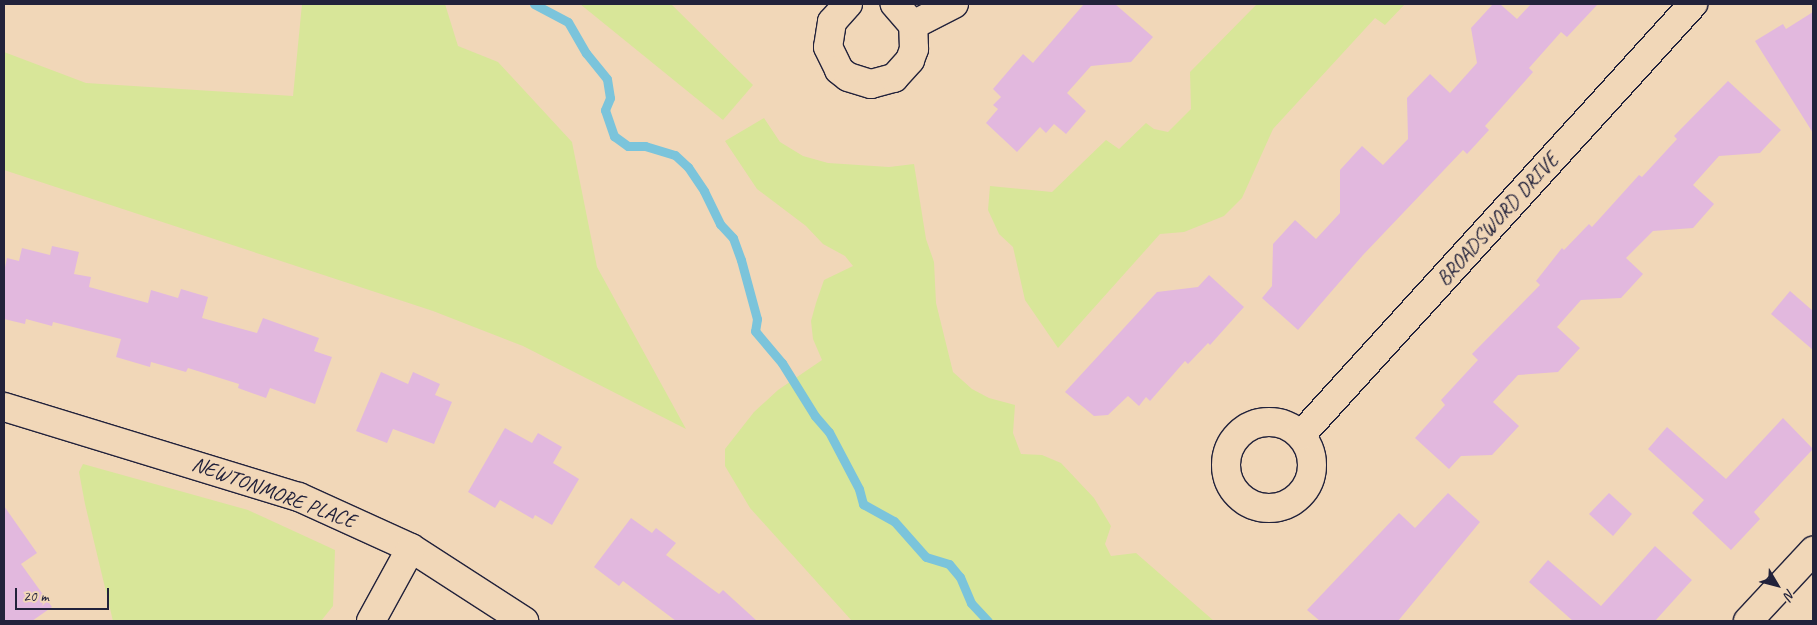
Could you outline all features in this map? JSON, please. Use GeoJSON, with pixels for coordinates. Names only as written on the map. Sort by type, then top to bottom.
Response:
{"type":"FeatureCollection","features":[{"type":"Feature","properties":{"kind":"street"},"geometry":{"type":"LineString","coordinates":[[848,4],[832,22],[828,47],[839,70],[859,82],[883,82],[903,70],[914,49],[912,25],[895,4]]}},
{"type":"Feature","properties":{"kind":"street"},"geometry":{"type":"LineString","coordinates":[[912,25],[954,4]]}},
{"type":"Feature","properties":{"kind":"street","name":"BROADSWORD DRIVE"},"geometry":{"type":"LineString","coordinates":[[1301,435],[1693,4]]}},
{"type":"Feature","properties":{"kind":"street","name":"NEWTONMORE PLACE"},"geometry":{"type":"LineString","coordinates":[[4,407],[291,494],[411,548],[524,621]]}},
{"type":"Feature","properties":{"kind":"street"},"geometry":{"type":"LineString","coordinates":[[372,621],[411,548]]}},
{"type":"Feature","properties":{"kind":"street"},"geometry":{"type":"LineString","coordinates":[[1748,621],[1813,551]]}},
{"type":"Feature","properties":{"kind":"green space"},"geometry":{"type":"Polygon","coordinates":[[[302,4],[445,4],[458,46],[498,62],[572,142],[597,267],[686,429],[523,346],[433,311],[4,170],[4,52],[86,83],[293,96],[302,4]]]}},
{"type":"Feature","properties":{"kind":"green space"},"geometry":{"type":"Polygon","coordinates":[[[580,4],[671,4],[753,85],[723,120],[580,4]]]}},
{"type":"Feature","properties":{"kind":"green space"},"geometry":{"type":"Polygon","coordinates":[[[1257,4],[1405,4],[1385,25],[1375,18],[1273,129],[1242,198],[1224,216],[1184,232],[1160,234],[1058,348],[1025,300],[1013,247],[999,234],[988,210],[990,186],[1052,192],[1106,140],[1119,149],[1146,123],[1154,129],[1168,132],[1191,109],[1190,72],[1257,4]]]}},
{"type":"Feature","properties":{"kind":"green space"},"geometry":{"type":"Polygon","coordinates":[[[764,118],[780,142],[803,156],[828,163],[889,167],[914,164],[926,239],[934,262],[936,303],[953,372],[972,389],[989,398],[1015,405],[1013,433],[1021,454],[1042,455],[1061,463],[1094,498],[1111,526],[1105,544],[1111,556],[1136,553],[1214,621],[852,621],[750,508],[725,466],[725,449],[754,412],[778,390],[822,360],[813,339],[811,321],[816,303],[824,280],[853,266],[845,256],[823,244],[806,226],[757,189],[725,141],[764,118]]]}},
{"type":"Feature","properties":{"kind":"green space"},"geometry":{"type":"Polygon","coordinates":[[[83,464],[248,510],[335,550],[333,606],[321,621],[113,621],[85,504],[79,472],[83,464]]]}},
{"type":"Feature","properties":{"kind":"building"},"geometry":{"type":"Polygon","coordinates":[[[1084,4],[1115,4],[1153,37],[1131,62],[1091,66],[1067,93],[1086,111],[1066,134],[1054,124],[1046,133],[1040,127],[1017,152],[986,123],[998,109],[993,105],[1001,97],[993,89],[1023,54],[1033,63],[1084,4]]]}},
{"type":"Feature","properties":{"kind":"building"},"geometry":{"type":"Polygon","coordinates":[[[1493,4],[1500,4],[1517,19],[1531,4],[1598,4],[1567,37],[1561,32],[1529,68],[1533,72],[1485,126],[1489,130],[1467,154],[1463,150],[1363,255],[1298,330],[1262,298],[1272,286],[1273,244],[1295,220],[1316,239],[1340,213],[1340,170],[1362,146],[1383,165],[1408,139],[1407,98],[1430,74],[1450,93],[1477,63],[1471,28],[1493,4]]]}},
{"type":"Feature","properties":{"kind":"building"},"geometry":{"type":"Polygon","coordinates":[[[1813,12],[1813,133],[1755,41],[1783,24],[1786,29],[1813,12]]]}},
{"type":"Feature","properties":{"kind":"building"},"geometry":{"type":"Polygon","coordinates":[[[1728,81],[1781,130],[1760,153],[1719,156],[1693,185],[1714,204],[1693,228],[1653,231],[1626,258],[1643,274],[1621,298],[1581,300],[1557,327],[1580,348],[1558,372],[1518,375],[1493,402],[1519,426],[1492,455],[1461,456],[1449,469],[1415,438],[1445,405],[1441,400],[1478,360],[1472,354],[1540,285],[1536,281],[1562,248],[1564,250],[1589,224],[1592,227],[1639,175],[1642,177],[1677,139],[1674,136],[1728,81]]]}},
{"type":"Feature","properties":{"kind":"building"},"geometry":{"type":"Polygon","coordinates":[[[52,246],[79,252],[74,274],[91,277],[89,287],[148,303],[151,290],[178,298],[181,289],[208,297],[202,318],[257,333],[263,318],[319,338],[314,351],[332,357],[315,404],[270,388],[266,398],[238,388],[239,384],[188,368],[186,372],[151,362],[150,367],[116,357],[121,339],[53,322],[52,326],[26,319],[25,324],[4,319],[4,272],[7,258],[19,261],[22,248],[50,255],[52,246]]]}},
{"type":"Feature","properties":{"kind":"building"},"geometry":{"type":"Polygon","coordinates":[[[1209,275],[1244,307],[1210,345],[1208,343],[1188,364],[1185,361],[1150,401],[1146,397],[1139,406],[1128,396],[1108,415],[1094,416],[1065,392],[1157,292],[1198,287],[1209,275]]]}},
{"type":"Feature","properties":{"kind":"building"},"geometry":{"type":"Polygon","coordinates":[[[1790,291],[1813,311],[1813,350],[1771,314],[1790,291]]]}},
{"type":"Feature","properties":{"kind":"building"},"geometry":{"type":"Polygon","coordinates":[[[381,372],[408,384],[413,372],[440,384],[435,395],[452,402],[434,444],[393,429],[387,443],[356,431],[381,372]]]}},
{"type":"Feature","properties":{"kind":"building"},"geometry":{"type":"Polygon","coordinates":[[[1783,418],[1813,449],[1754,512],[1760,519],[1731,550],[1692,513],[1704,500],[1648,449],[1667,427],[1726,479],[1783,418]]]}},
{"type":"Feature","properties":{"kind":"building"},"geometry":{"type":"Polygon","coordinates":[[[505,428],[532,443],[538,433],[562,447],[553,463],[579,479],[552,525],[535,515],[533,519],[500,500],[495,508],[468,492],[505,428]]]}},
{"type":"Feature","properties":{"kind":"building"},"geometry":{"type":"Polygon","coordinates":[[[1448,493],[1480,522],[1398,621],[1320,621],[1307,610],[1399,513],[1415,528],[1448,493]]]}},
{"type":"Feature","properties":{"kind":"building"},"geometry":{"type":"Polygon","coordinates":[[[1609,493],[1632,514],[1613,536],[1589,514],[1609,493]]]}},
{"type":"Feature","properties":{"kind":"building"},"geometry":{"type":"Polygon","coordinates":[[[4,506],[37,553],[21,564],[52,607],[32,621],[4,621],[4,506]]]}},
{"type":"Feature","properties":{"kind":"building"},"geometry":{"type":"Polygon","coordinates":[[[631,518],[652,533],[656,528],[676,543],[666,555],[719,594],[723,590],[757,621],[676,621],[623,581],[619,586],[594,567],[631,518]]]}},
{"type":"Feature","properties":{"kind":"building"},"geometry":{"type":"Polygon","coordinates":[[[1655,546],[1692,580],[1655,621],[1573,621],[1529,582],[1548,560],[1601,606],[1655,546]]]}},
{"type":"Feature","properties":{"kind":"waterway"},"geometry":{"type":"LineString","coordinates":[[534,4],[568,22],[586,53],[607,79],[610,98],[605,110],[614,136],[628,146],[645,146],[675,155],[688,167],[704,191],[720,224],[733,238],[757,319],[755,331],[782,363],[815,416],[829,432],[859,489],[863,504],[894,521],[926,557],[949,564],[960,577],[971,603],[988,621]]}}]}
